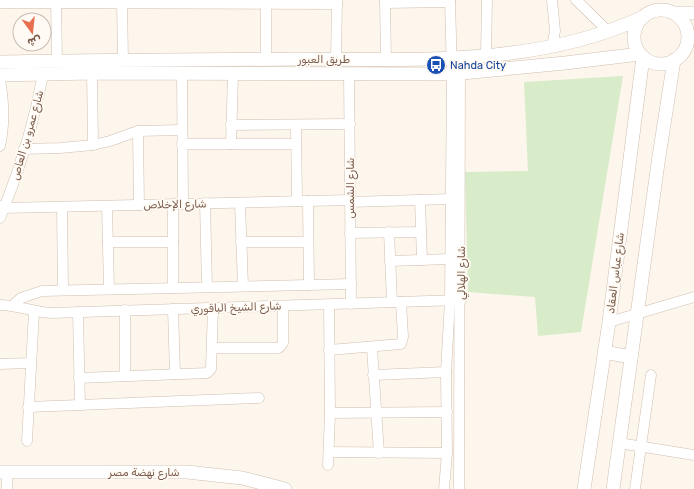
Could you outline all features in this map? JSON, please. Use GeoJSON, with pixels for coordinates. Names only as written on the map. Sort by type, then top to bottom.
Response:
{"type":"FeatureCollection","features":[{"type":"Feature","properties":{"kind":"street"},"geometry":{"type":"LineString","coordinates":[[486,55],[487,0]]}},
{"type":"Feature","properties":{"kind":"street"},"geometry":{"type":"LineString","coordinates":[[552,0],[555,30],[552,48]]}},
{"type":"Feature","properties":{"kind":"street"},"geometry":{"type":"LineString","coordinates":[[576,0],[609,32]]}},
{"type":"Feature","properties":{"kind":"street"},"geometry":{"type":"LineString","coordinates":[[56,1],[57,61]]}},
{"type":"Feature","properties":{"kind":"street"},"geometry":{"type":"LineString","coordinates":[[0,3],[56,1],[337,2],[336,59]]}},
{"type":"Feature","properties":{"kind":"street"},"geometry":{"type":"LineString","coordinates":[[386,59],[385,2],[450,1]]}},
{"type":"Feature","properties":{"kind":"street","name":"شارع الهلالي"},"geometry":{"type":"LineString","coordinates":[[450,1],[456,58],[461,300],[459,489]]}},
{"type":"Feature","properties":{"kind":"street"},"geometry":{"type":"LineString","coordinates":[[122,2],[123,60]]}},
{"type":"Feature","properties":{"kind":"street"},"geometry":{"type":"LineString","coordinates":[[266,2],[266,60]]}},
{"type":"Feature","properties":{"kind":"street"},"geometry":{"type":"LineString","coordinates":[[613,489],[658,163],[678,57],[687,45],[688,36],[684,23],[671,8]]}},
{"type":"Feature","properties":{"kind":"street"},"geometry":{"type":"LineString","coordinates":[[694,13],[671,8],[648,10],[635,31],[636,47],[642,55],[658,63],[678,57],[694,46]]}},
{"type":"Feature","properties":{"kind":"street","name":"طريق العبور"},"geometry":{"type":"LineString","coordinates":[[0,62],[456,58],[552,48],[609,32],[648,10]]}},
{"type":"Feature","properties":{"kind":"street","name":"طريق العبور"},"geometry":{"type":"LineString","coordinates":[[0,75],[92,73],[456,73],[642,55]]}},
{"type":"Feature","properties":{"kind":"street","name":"شارع عباس العقاد"},"geometry":{"type":"LineString","coordinates":[[584,489],[609,322],[642,55]]}},
{"type":"Feature","properties":{"kind":"street"},"geometry":{"type":"LineString","coordinates":[[92,73],[93,145]]}},
{"type":"Feature","properties":{"kind":"street"},"geometry":{"type":"LineString","coordinates":[[173,288],[173,242],[178,204],[182,144],[182,73]]}},
{"type":"Feature","properties":{"kind":"street"},"geometry":{"type":"LineString","coordinates":[[231,144],[232,73]]}},
{"type":"Feature","properties":{"kind":"street","name":"شارع الشمس"},"geometry":{"type":"LineString","coordinates":[[349,73],[351,304]]}},
{"type":"Feature","properties":{"kind":"street","name":"شارع الهلالي"},"geometry":{"type":"LineString","coordinates":[[444,489],[447,453],[446,372],[450,300],[451,199],[456,73]]}},
{"type":"Feature","properties":{"kind":"street","name":"شارع عمرو بن العاص"},"geometry":{"type":"LineString","coordinates":[[0,218],[2,207],[24,149],[38,103],[43,74]]}},
{"type":"Feature","properties":{"kind":"street","name":"شارع عمرو بن العاص"},"geometry":{"type":"LineString","coordinates":[[0,80],[4,109],[4,126],[0,146]]}},
{"type":"Feature","properties":{"kind":"street"},"geometry":{"type":"LineString","coordinates":[[231,125],[350,124]]}},
{"type":"Feature","properties":{"kind":"street"},"geometry":{"type":"LineString","coordinates":[[296,125],[297,202]]}},
{"type":"Feature","properties":{"kind":"street"},"geometry":{"type":"LineString","coordinates":[[24,149],[93,145],[110,141],[138,131],[182,130]]}},
{"type":"Feature","properties":{"kind":"street"},"geometry":{"type":"LineString","coordinates":[[138,131],[139,205]]}},
{"type":"Feature","properties":{"kind":"street"},"geometry":{"type":"LineString","coordinates":[[182,144],[296,144]]}},
{"type":"Feature","properties":{"kind":"street","name":"شارع الإخلاص"},"geometry":{"type":"LineString","coordinates":[[2,207],[451,199]]}},
{"type":"Feature","properties":{"kind":"street"},"geometry":{"type":"LineString","coordinates":[[420,200],[422,260]]}},
{"type":"Feature","properties":{"kind":"street"},"geometry":{"type":"LineString","coordinates":[[308,201],[309,284]]}},
{"type":"Feature","properties":{"kind":"street"},"geometry":{"type":"LineString","coordinates":[[206,203],[207,287]]}},
{"type":"Feature","properties":{"kind":"street"},"geometry":{"type":"LineString","coordinates":[[240,203],[243,286]]}},
{"type":"Feature","properties":{"kind":"street"},"geometry":{"type":"LineString","coordinates":[[62,206],[63,290]]}},
{"type":"Feature","properties":{"kind":"street"},"geometry":{"type":"LineString","coordinates":[[108,206],[109,289]]}},
{"type":"Feature","properties":{"kind":"street"},"geometry":{"type":"LineString","coordinates":[[329,350],[398,346],[403,342],[390,261],[389,232]]}},
{"type":"Feature","properties":{"kind":"street"},"geometry":{"type":"LineString","coordinates":[[350,233],[422,232]]}},
{"type":"Feature","properties":{"kind":"street"},"geometry":{"type":"LineString","coordinates":[[108,242],[173,242]]}},
{"type":"Feature","properties":{"kind":"street"},"geometry":{"type":"LineString","coordinates":[[241,242],[308,242]]}},
{"type":"Feature","properties":{"kind":"street"},"geometry":{"type":"LineString","coordinates":[[390,261],[450,259]]}},
{"type":"Feature","properties":{"kind":"street","name":"شارع الشيخ الباقوري"},"geometry":{"type":"LineString","coordinates":[[13,305],[31,294],[42,291],[351,284]]}},
{"type":"Feature","properties":{"kind":"street"},"geometry":{"type":"LineString","coordinates":[[609,322],[694,297]]}},
{"type":"Feature","properties":{"kind":"street","name":"شارع الشيخ الباقوري"},"geometry":{"type":"LineString","coordinates":[[0,306],[13,305],[34,312],[78,312],[461,300]]}},
{"type":"Feature","properties":{"kind":"street"},"geometry":{"type":"LineString","coordinates":[[328,465],[330,413],[329,305]]}},
{"type":"Feature","properties":{"kind":"street"},"geometry":{"type":"LineString","coordinates":[[212,348],[279,348],[282,343],[283,306]]}},
{"type":"Feature","properties":{"kind":"street"},"geometry":{"type":"LineString","coordinates":[[79,378],[209,372],[211,369],[213,308]]}},
{"type":"Feature","properties":{"kind":"street"},"geometry":{"type":"LineString","coordinates":[[173,309],[175,374]]}},
{"type":"Feature","properties":{"kind":"street"},"geometry":{"type":"LineString","coordinates":[[125,310],[125,376]]}},
{"type":"Feature","properties":{"kind":"street"},"geometry":{"type":"LineString","coordinates":[[26,441],[34,312]]}},
{"type":"Feature","properties":{"kind":"street"},"geometry":{"type":"LineString","coordinates":[[78,312],[80,405]]}},
{"type":"Feature","properties":{"kind":"street"},"geometry":{"type":"LineString","coordinates":[[372,348],[379,453]]}},
{"type":"Feature","properties":{"kind":"street"},"geometry":{"type":"LineString","coordinates":[[604,352],[631,357]]}},
{"type":"Feature","properties":{"kind":"street"},"geometry":{"type":"LineString","coordinates":[[0,364],[31,363]]}},
{"type":"Feature","properties":{"kind":"street"},"geometry":{"type":"LineString","coordinates":[[374,375],[446,372]]}},
{"type":"Feature","properties":{"kind":"street"},"geometry":{"type":"LineString","coordinates":[[635,489],[651,375]]}},
{"type":"Feature","properties":{"kind":"street"},"geometry":{"type":"LineString","coordinates":[[28,407],[260,398]]}},
{"type":"Feature","properties":{"kind":"street"},"geometry":{"type":"LineString","coordinates":[[330,413],[447,412]]}},
{"type":"Feature","properties":{"kind":"street"},"geometry":{"type":"LineString","coordinates":[[619,443],[694,455]]}},
{"type":"Feature","properties":{"kind":"street"},"geometry":{"type":"LineString","coordinates":[[329,452],[447,453]]}},
{"type":"Feature","properties":{"kind":"street"},"geometry":{"type":"LineString","coordinates":[[3,472],[6,489]]}},
{"type":"Feature","properties":{"kind":"street","name":"شارع نهضة مصر"},"geometry":{"type":"LineString","coordinates":[[3,472],[187,472],[242,478],[285,489]]}},
{"type":"Feature","properties":{"kind":"green space"},"geometry":{"type":"Polygon","coordinates":[[[623,76],[581,332],[538,336],[535,297],[468,292],[465,172],[528,171],[524,82],[623,76]]]}},
{"type":"Feature","properties":{"kind":"place","name":"Nahda City"},"geometry":{"type":"Point","coordinates":[436,65]}}]}
